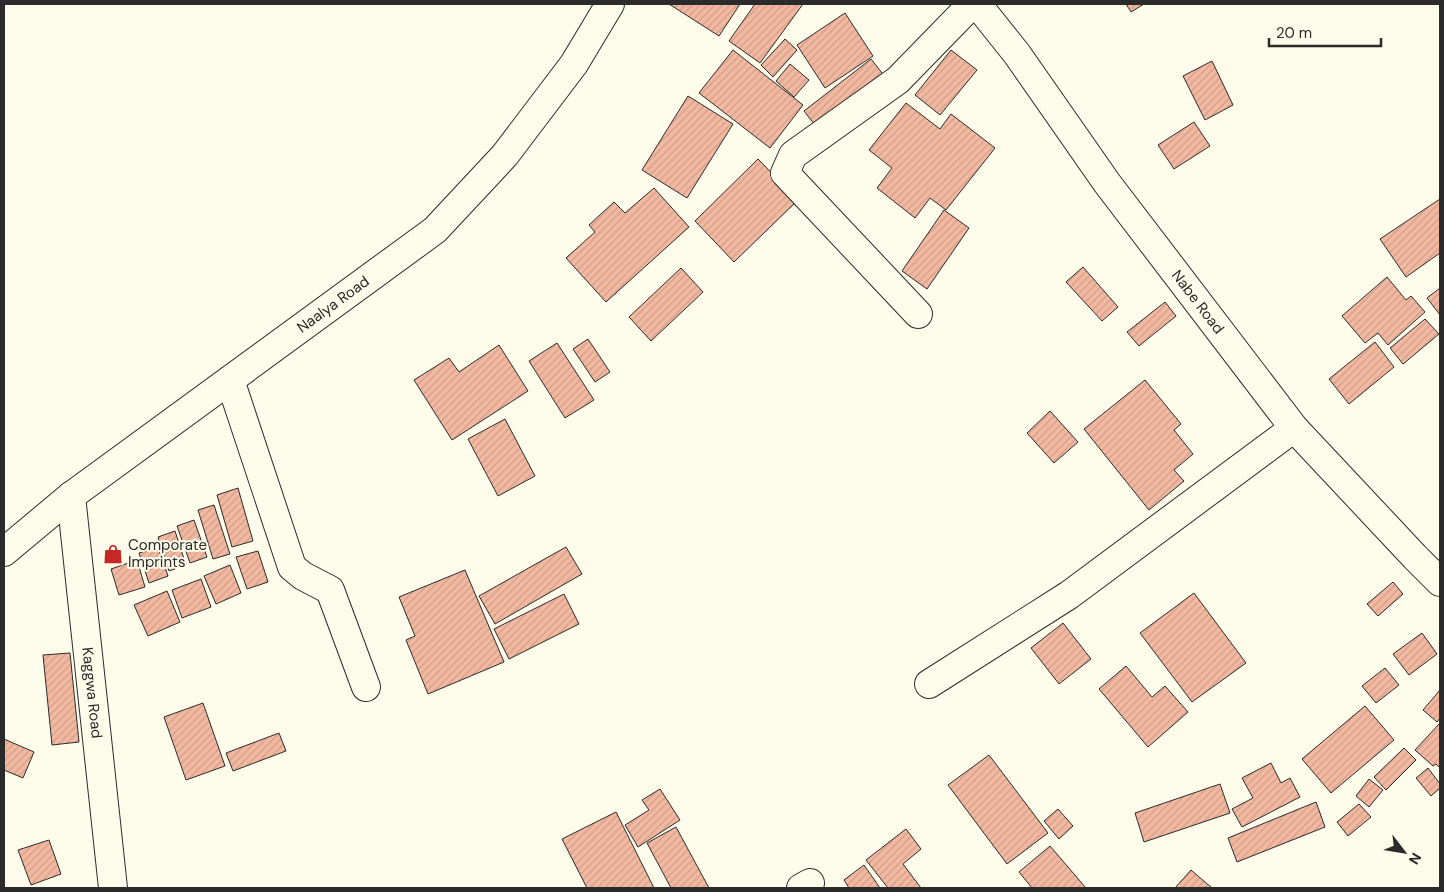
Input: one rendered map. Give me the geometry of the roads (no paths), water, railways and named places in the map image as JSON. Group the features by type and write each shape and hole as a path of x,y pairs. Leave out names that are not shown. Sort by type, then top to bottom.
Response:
{"street":[{"name":"Naalya Road","path":"4,552 71,496 436,230 505,155 574,64 610,4"},
{"path":"918,314 786,173 793,155 898,80 972,4"},
{"name":"Nabe Road","path":"977,4 1017,54 1107,182 1294,428 1440,582"},
{"path":"230,380 292,567 303,576 330,590 366,687"},
{"path":"929,684 1070,595 1294,428"},
{"name":"Kaggwa Road","path":"71,496 113,888"}],"place":[{"name":"Comporate Imprints","path":"113,554"}]}
